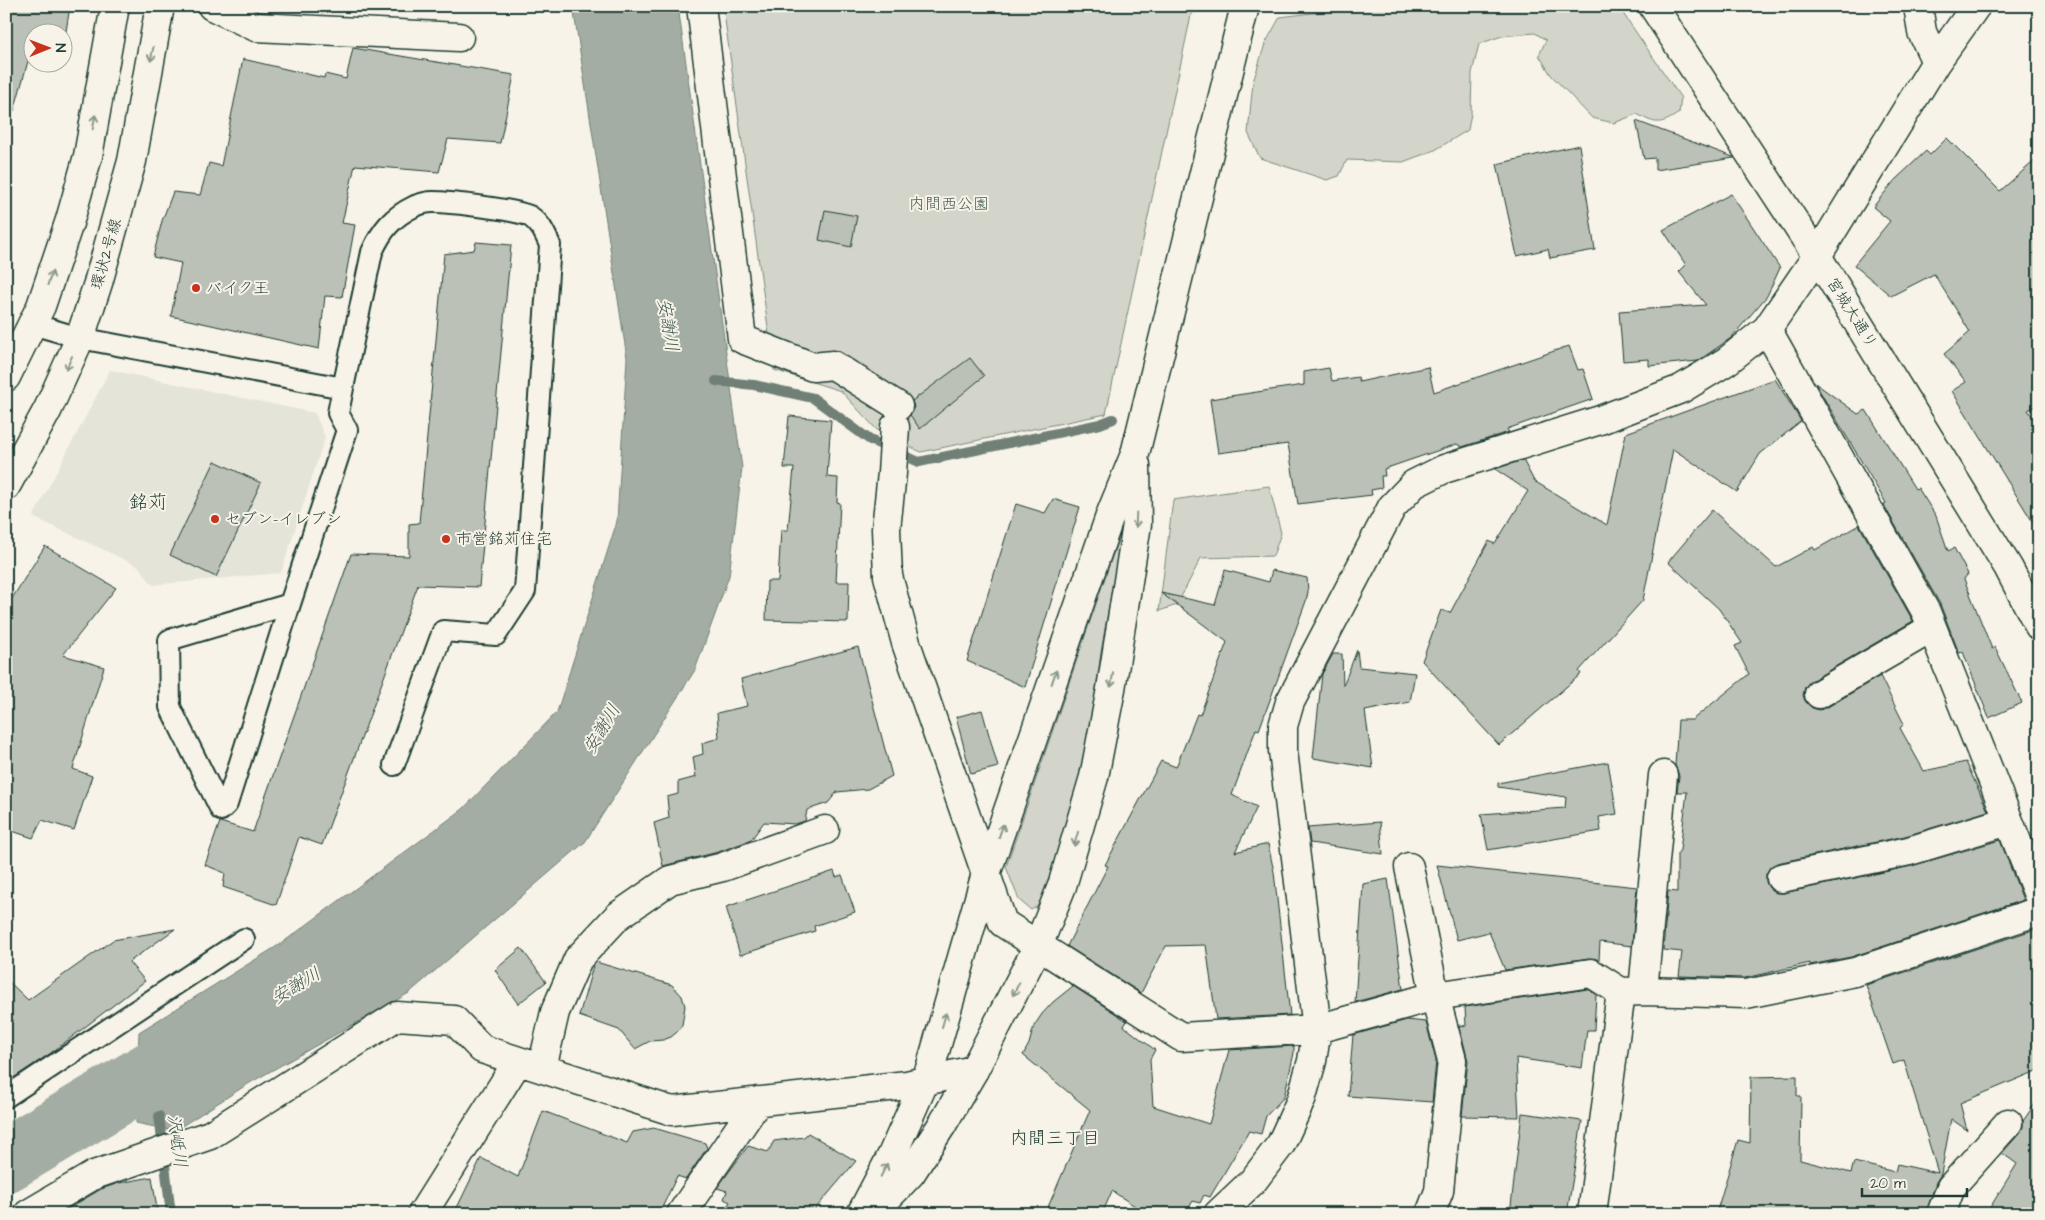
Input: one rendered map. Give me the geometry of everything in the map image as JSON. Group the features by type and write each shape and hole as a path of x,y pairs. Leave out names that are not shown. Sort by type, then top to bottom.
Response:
{"street":[{"path":"6,378 41,306 70,220 88,156 115,6"},
{"name":"環状2号線","path":"6,486 48,409 80,338 112,235 132,161 160,6"},
{"path":"212,6 256,27 459,37"},
{"path":"701,6 742,339 814,368 833,365 896,416 886,529 888,576 906,643 1003,922 1038,946 1181,1038 1317,1029 1435,996 1591,973 1632,992 1746,994 1855,972 2039,911"},
{"path":"861,1214 892,1155 930,1069 986,877 1111,513 1135,454 1245,6"},
{"name":"宮城大通り","path":"1654,6 1817,256 2008,567 2039,626"},
{"path":"1918,6 1922,32 1936,62"},
{"path":"1218,1214 1253,1181 1281,1144 1301,1100 1312,1061 1317,1029 1283,751 1283,726 1290,702 1392,507 1414,484 1444,469 1600,420 1681,389 1727,361 1768,329 1817,256 1936,62 1976,6"},
{"path":"1768,329 1926,612 2039,898"},
{"path":"872,1214 910,1174 942,1126 974,1070 1038,946 1062,886 1094,777 1111,689 1136,524 1135,454"},
{"path":"1819,694 1932,628"},
{"path":"1592,1214 1632,992 1663,775"},
{"path":"1781,878 1909,851 2008,821"},
{"path":"422,1214 530,1064 578,960 618,916 670,880 723,867 825,830"},
{"path":"1408,867 1435,996 1452,1060 1439,1191 1430,1214"},
{"path":"28,1214 94,1175 210,1135 397,1016 454,1020 482,1049 672,1111 924,1083 974,1070"},
{"path":"681,1214 758,1101"},
{"path":"1941,1214 1951,1187 2008,1123"}],"lane":[{"path":"290,604 169,640 170,707 221,810 227,804 347,430 338,413 372,252 381,232 397,217 417,205 433,202 481,206 530,215 542,228 550,245 525,591 496,635 443,631 394,766"},
{"path":"32,324 80,338 343,388"},
{"path":"6,1097 244,939"}],"shaded area":[{"path":"110,370 315,413 325,437 281,573 153,585 138,566 33,517"}],"green space":[{"name":"内間西公園","path":"723,6 1193,6 1106,414 921,452 877,430 841,391 774,370"},
{"path":"1369,6 1618,6 1681,98 1679,113 1668,120 1658,122 1637,114 1614,123 1592,118 1551,75 1539,55 1546,40 1535,33 1502,36 1479,44 1472,73 1471,113 1468,130 1435,150 1403,162 1347,160 1339,176 1327,180 1260,158 1248,133 1253,82 1265,44 1280,17"},
{"path":"1269,486 1281,533 1273,556 1201,558 1177,605 1159,611 1173,500"},
{"path":"1123,525 1101,652 1086,764 1041,904 1031,910 1019,900 1006,867"}],"water":[{"path":"573,6 678,6 742,468 729,576 695,670 585,842 409,993 248,1084 174,1131 136,1123 139,1032 282,943 463,809 557,712 617,521 627,358"}],"building":[{"path":"6,6 70,6 67,22 22,22 22,72 25,72 14,111 6,110"},
{"path":"353,48 514,75 500,143 448,139 439,172 355,165 342,223 355,225 342,297 325,296 319,349 171,316 181,263 153,257 162,221 173,192 200,195 209,163 221,166 243,59 324,78 325,74 346,79"},
{"path":"1636,121 1734,158 1655,170 1655,158 1644,159"},
{"path":"1947,138 2000,191 2039,157 2039,404 2028,410 2039,427 2039,532 1952,391 1966,382 1944,354 1970,332 1934,274 1891,296 1854,265 1890,221 1873,207 1895,180 1926,151 1930,155"},
{"path":"1579,145 1595,250 1550,258 1548,249 1517,256 1497,164"},
{"path":"1731,194 1780,268 1767,296 1731,338 1698,361 1649,366 1649,359 1623,361 1619,311 1706,305 1679,272 1686,265 1663,230"},
{"path":"825,210 857,216 851,247 819,240"},
{"name":"市営銘苅住宅","path":"476,242 511,245 479,587 418,585 322,845 299,837 276,905 223,887 225,873 205,865 220,822 253,832 351,554 409,556 409,524 419,523 444,254 474,250"},
{"path":"1569,346 1578,370 1583,369 1593,399 1507,429 1509,432 1462,447 1457,444 1384,469 1385,476 1381,476 1382,488 1371,490 1372,495 1298,504 1288,444 1218,453 1210,399 1304,385 1304,372 1329,368 1332,381 1358,377 1359,382 1428,367 1434,392"},
{"path":"970,358 984,376 920,429 910,415 914,407 912,401"},
{"path":"1775,379 1801,421 1760,454 1737,492 1673,449 1643,600 1579,671 1581,674 1499,745 1422,661 1441,610 1450,613 1489,541 1495,544 1528,491 1495,469 1523,460 1534,481 1607,525 1626,433"},
{"path":"1815,383 1858,414 1866,410 1915,489 1918,488 1936,516 1948,551 1954,548 1968,574 1964,579 1992,649 1995,647 2022,703 1989,718 1963,652 1959,653 1940,604 1886,509 1884,504 1886,503"},
{"path":"789,416 831,420 827,477 838,478 837,502 840,503 836,582 849,582 848,622 766,620 767,581 778,581 781,530 788,530 794,468 784,468"},
{"name":"セブン-イレブン","path":"215,461 261,483 216,577 170,555"},
{"path":"1053,499 1080,507 1025,687 967,661 1016,504 1045,513"},
{"path":"1712,510 1776,567 1813,547 1815,550 1859,525 1913,621 1811,681 1805,687 1803,695 1805,701 1812,708 1820,710 1826,708 1880,676 1904,724 1900,728 1924,771 1966,762 1988,811 1905,836 1777,863 1770,867 1766,874 1766,882 1769,888 1776,893 1784,893 1912,866 2000,840 2023,900 1851,957 1810,965 1810,963 1745,978 1679,976 1682,952 1663,950 1668,891 1677,892 1677,854 1680,850 1687,792 1677,792 1679,776 1675,765 1678,720 1692,720 1749,674 1735,646 1742,643 1719,609 1668,562"},
{"path":"45,546 116,588 63,655 104,667 73,769 92,776 74,830 42,820 33,838 6,829 6,608"},
{"path":"1225,570 1269,582 1272,570 1307,578 1308,592 1306,601 1259,730 1256,729 1232,795 1257,807 1235,852 1268,844 1274,872 1290,1015 1216,1019 1206,945 1166,946 1141,993 1067,946 1108,866 1105,865 1161,761 1176,767 1197,714 1200,715 1227,642 1161,593 1215,605"},
{"path":"858,647 892,776 868,789 837,792 828,803 807,810 805,821 795,824 764,822 751,840 718,852 663,866 654,823 669,818 667,797 678,794 678,782 696,777 693,757 703,754 702,743 719,738 717,713 747,706 741,679"},
{"path":"1357,650 1359,667 1415,673 1410,702 1365,711 1373,768 1313,758 1322,674 1333,654 1342,654 1343,686"},
{"path":"982,710 998,767 971,774 956,717"},
{"path":"1608,762 1617,814 1599,817 1601,831 1488,850 1481,814 1565,808 1566,797 1498,787 1498,783"},
{"path":"1380,822 1383,854 1310,843 1308,828"},
{"path":"1437,865 1637,887 1632,946 1600,942 1599,960 1589,958 1505,970 1489,932 1457,940"},
{"path":"834,871 836,877 842,875 855,912 814,926 815,931 740,955 726,907"},
{"path":"1388,879 1403,989 1355,1002 1363,884"},
{"path":"2039,928 2039,1070 1960,1103 1967,1130 1951,1119 1941,1174 1936,1182 1926,1214 1716,1214 1738,1140 1750,1143 1751,1077 1797,1076 1797,1096 1801,1096 1800,1160 1851,1173 1854,1162 1895,1172 1897,1164 1938,1173 1904,1060 1893,1064 1866,985"},
{"path":"175,929 129,962 145,981 51,1053 6,1083 6,979 28,1000 113,940"},
{"path":"521,948 546,982 518,1004 495,970"},
{"path":"596,962 672,985 682,996 685,1006 682,1025 677,1032 671,1037 650,1041 635,1049 619,1030 579,1016 593,966"},
{"path":"1073,986 1127,1021 1124,1026 1155,1050 1150,1059 1153,1106 1209,1124 1229,1050 1294,1046 1284,1097 1266,1116 1261,1134 1249,1131 1210,1197 1204,1195 1200,1203 1193,1201 1185,1214 1147,1214 1112,1191 1102,1214 1045,1214 1090,1110 1023,1055 1029,1044 1034,1026 1042,1014 1053,1002"},
{"path":"1588,989 1596,995 1594,1030 1587,1030 1582,1068 1516,1058 1519,1117 1462,1116 1468,1061 1459,1025 1466,1026 1465,1007"},
{"path":"1407,1020 1426,1022 1436,1061 1432,1102 1348,1096 1353,1035"},
{"path":"2039,1098 2039,1214 1986,1214 2017,1164 2002,1153 2020,1133 2023,1121"},
{"path":"543,1111 627,1143 633,1132 654,1128 705,1143 707,1148 686,1179 677,1176 659,1214 454,1214 481,1158 518,1177"},
{"path":"1522,1113 1582,1121 1567,1214 1510,1214"},
{"path":"808,1133 856,1161 811,1214 722,1214 730,1202 724,1199 727,1191 717,1188 748,1146 768,1152 774,1141 804,1137"},
{"path":"152,1177 157,1209 145,1214 59,1214 101,1189 119,1183"}],"waterway":[{"path":"716,381 754,385 813,398 870,440 919,462 1100,424 1113,419"},
{"name":"安謝川","path":"6,1160 212,1037"},
{"name":"沢岻川","path":"159,1116 171,1214"}],"place":[{"name":"バイク王","path":"196,288"},
{"name":"セブン-イレブン","path":"215,519"},
{"name":"市営銘苅住宅","path":"446,539"}],"district":[{"name":"銘苅","path":"148,502"},
{"name":"内間三丁目","path":"1055,1138"}]}
